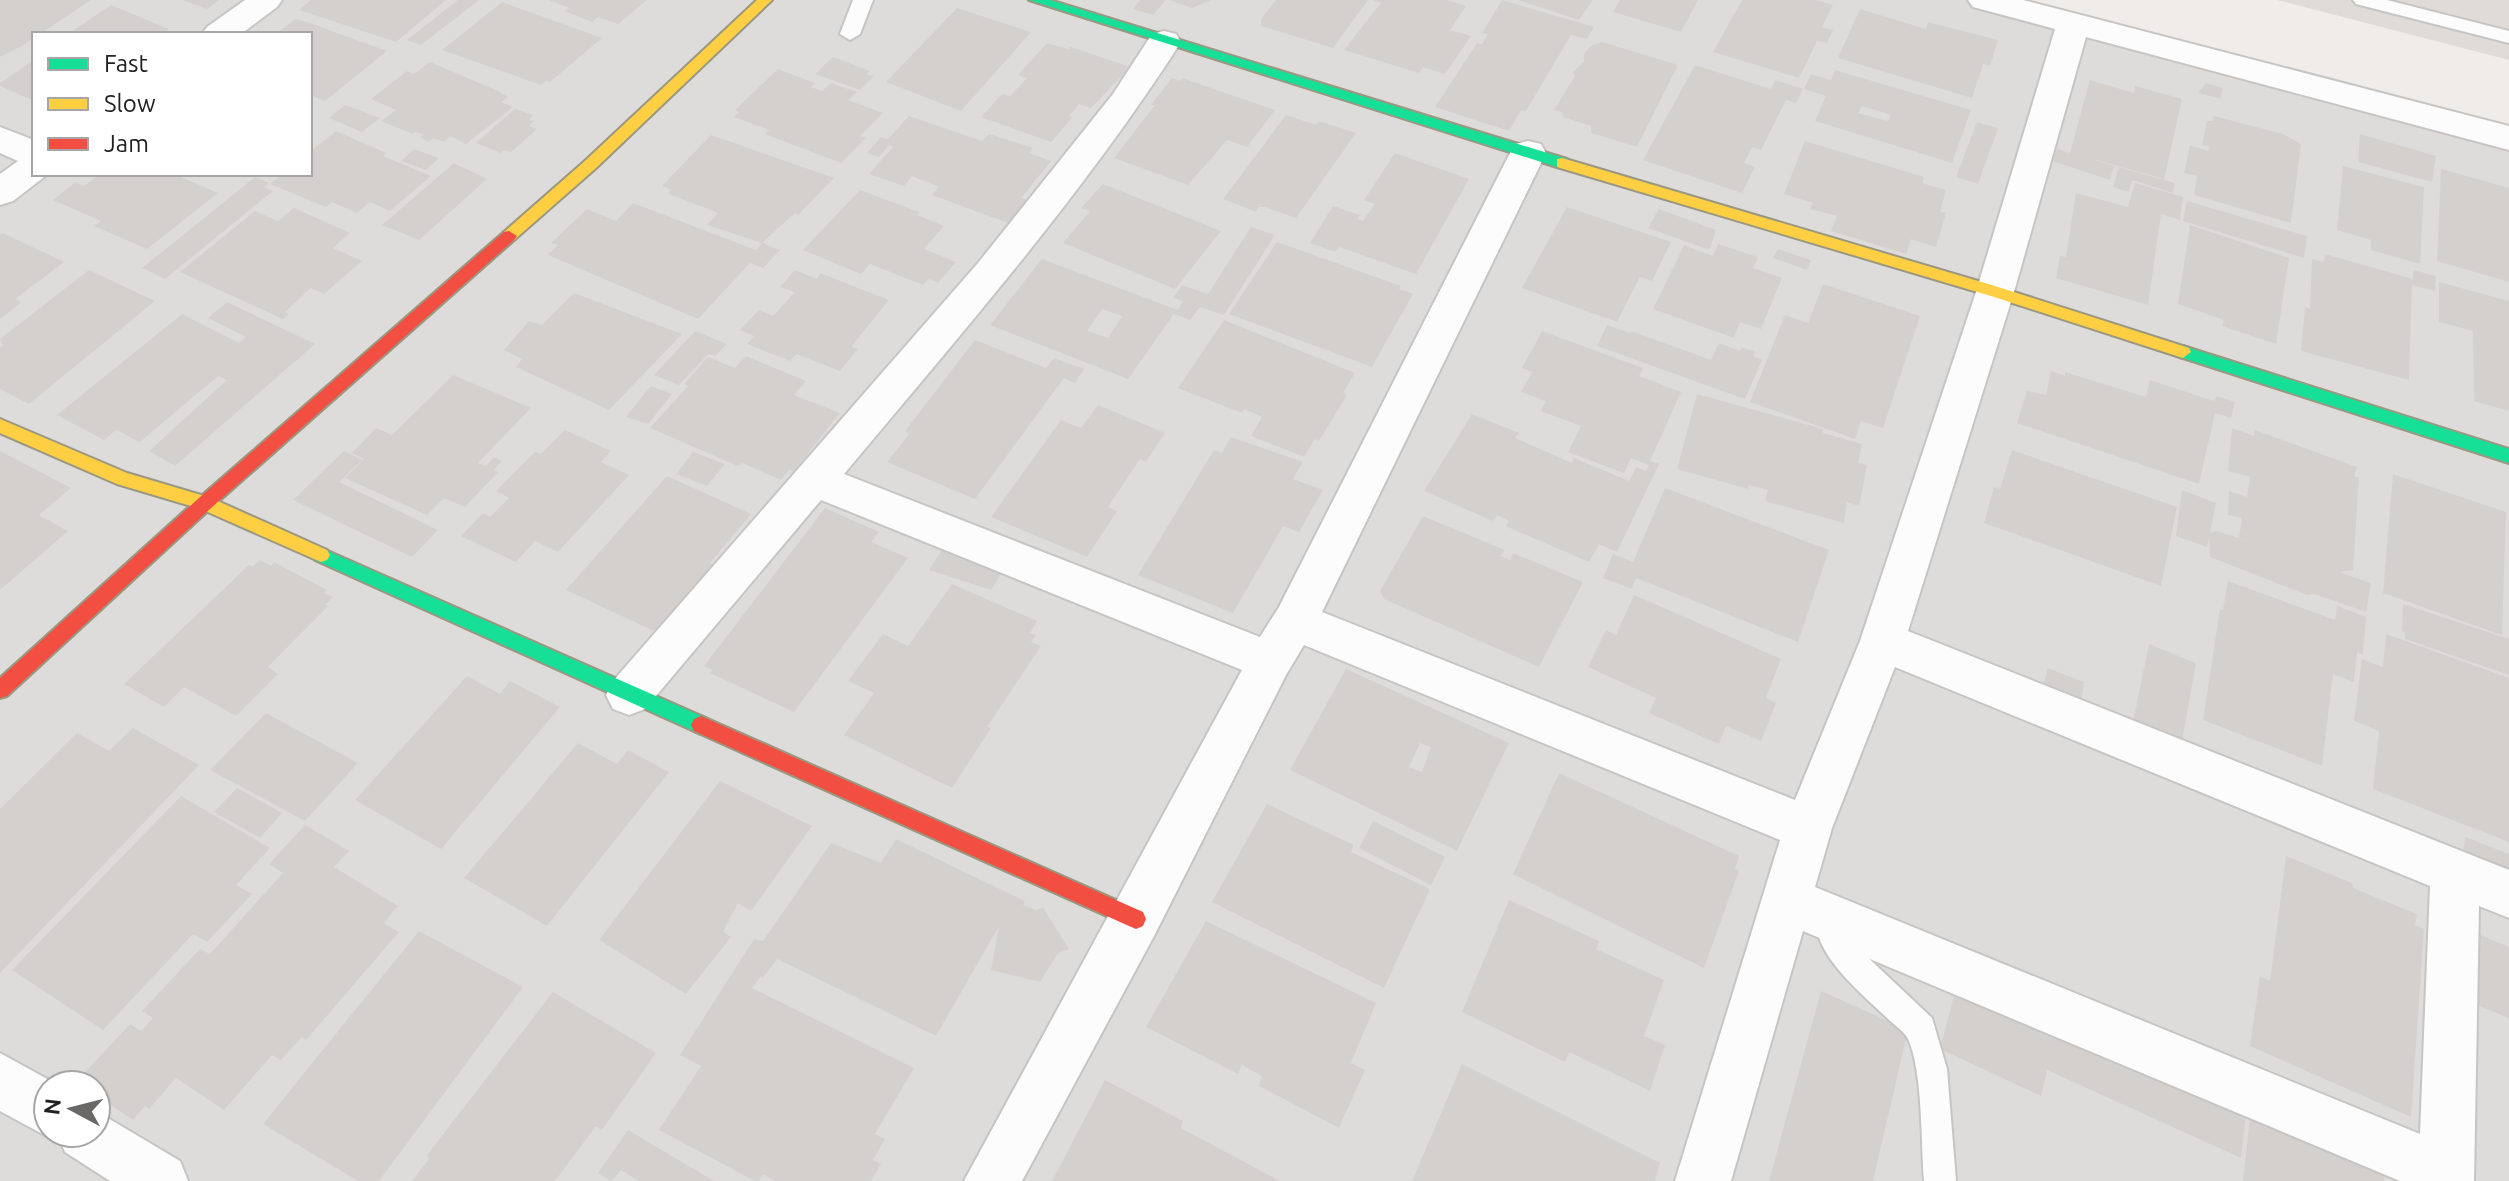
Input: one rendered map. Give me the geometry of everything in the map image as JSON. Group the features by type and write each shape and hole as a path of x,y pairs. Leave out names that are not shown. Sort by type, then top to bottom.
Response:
{"street":[{"path":"222,32 266,0"},
{"path":"0,690 205,503 591,164 765,0"},
{"path":"1036,0 1528,153 1995,292 2509,456"},
{"path":"1984,0 2509,138"},
{"path":"1703,1181 1808,908 1808,828 1882,641 1995,292 2073,24"},
{"path":"629,695 991,273 1125,102 1164,42"},
{"path":"0,139 32,153"},
{"path":"992,1181 1136,919 1270,661 1295,621 1528,153"},
{"path":"0,192 32,168"},
{"path":"0,426 123,479 205,503 1136,919"},
{"path":"815,480 1270,661"},
{"path":"1295,621 1808,828"},
{"path":"1882,641 2280,799 2455,875 2509,894"},
{"path":"1808,908 2446,1177 2455,875"},
{"path":"0,1080 32,1100"},
{"path":"107,1149 148,1178"}],"lane":[{"path":"850,34 863,0"},
{"path":"2363,0 2509,37"},
{"path":"1808,908 1850,962 1921,1029 1931,1069 1940,1181"}],"shaded area":[{"path":"0,0 1967,0 2509,150 2509,1181 0,1181"},
{"path":"2277,0 2509,0 2509,60"}],"building":[{"path":"0,0 91,0 43,32 32,32 32,39 0,57"},
{"path":"182,0 219,0 207,9"},
{"path":"311,0 446,0 396,42 299,10"},
{"path":"458,0 479,0 421,45 407,40"},
{"path":"549,0 647,0 618,24 598,17 592,22 564,11 569,8"},
{"path":"1140,0 1166,0 1153,15 1133,9"},
{"path":"1169,0 1211,0 1192,8"},
{"path":"1276,0 1368,0 1333,48 1261,26 1261,19"},
{"path":"1373,0 1447,0 1466,6 1450,30 1471,36 1445,74 1423,67 1419,73 1344,50 1381,3"},
{"path":"1502,0 1594,27 1587,39 1571,35 1526,111 1521,110 1509,131 1435,107 1477,43 1482,44 1488,34 1482,33"},
{"path":"1518,0 1593,0 1579,20"},
{"path":"1620,0 1698,0 1681,32 1613,12"},
{"path":"1742,0 1816,0 1833,5 1822,27 1833,30 1827,43 1817,41 1799,78 1713,52"},
{"path":"502,2 602,38 550,82 541,85 442,50"},
{"path":"111,5 169,29 165,32 71,32"},
{"path":"957,8 1031,32 961,111 886,82"},
{"path":"1860,9 1926,29 1928,22 1998,40 1990,66 1983,64 1972,98 1838,58"},
{"path":"295,19 387,51 325,101 312,96 312,32 279,32"},
{"path":"1602,42 1678,65 1637,147 1591,133 1591,126 1563,117 1562,112 1554,110 1575,76 1573,72 1584,62 1584,54 1591,46"},
{"path":"1047,43 1068,49 1071,47 1130,67 1091,108 1079,104 1069,116 1073,117 1051,142 981,117 1002,94 1010,96 1027,78 1018,75"},
{"path":"833,57 870,71 866,74 874,76 860,90 815,74"},
{"path":"32,61 32,100 0,86"},
{"path":"430,62 498,91 508,97 501,102 513,107 466,144 450,136 444,142 433,138 429,142 420,137 424,135 413,134 381,121 396,110 371,99 407,71 414,74"},
{"path":"1695,65 1771,89 1775,80 1803,89 1796,103 1786,100 1761,150 1752,147 1744,163 1755,167 1742,193 1643,160"},
{"path":"778,69 815,83 811,87 822,91 831,83 857,92 848,100 883,113 860,136 866,138 841,163 765,134 769,130 734,117 739,112 735,110"},
{"path":"1835,70 1971,110 1952,163 1815,121 1826,96 1804,89 1811,74 1831,80","holes":["1862,106 1891,115 1888,121 1858,113"]},
{"path":"1172,78 1179,81 1182,78 1275,110 1247,147 1227,140 1188,185 1114,158"},
{"path":"2090,80 2134,93 2135,86 2182,99 2164,179 2089,158 2114,166 2110,180 2052,161 2057,149 2070,153"},
{"path":"2206,83 2222,88 2221,99 2198,93"},
{"path":"345,105 380,118 362,132 329,118"},
{"path":"515,109 533,115 529,120 534,121 529,126 537,129 511,152 504,150 501,153 476,143"},
{"path":"1286,115 1316,125 1319,121 1356,133 1296,218 1265,207 1259,207 1256,212 1223,199"},
{"path":"909,116 982,141 989,134 1033,148 1029,153 1051,161 1021,198 1027,200 1008,223 932,195 939,187 912,176 904,186 869,174 893,147 889,145 879,157 867,153 881,137 888,139"},
{"path":"2214,116 2283,134 2301,144 2291,223 2194,195 2197,176 2184,173 2190,145 2208,151 2209,146 2202,145 2207,121 2213,121"},
{"path":"1977,122 1998,128 1978,184 1956,177"},
{"path":"336,131 386,153 383,156 431,176 390,211 370,202 357,213 332,202 326,207 270,184 280,176 312,176 312,150"},
{"path":"2360,134 2436,156 2432,182 2358,162"},
{"path":"711,135 834,178 798,215 795,213 762,243 707,225 718,213 669,194 670,189 662,186"},
{"path":"1805,141 1924,177 1922,183 1946,190 1940,212 1946,213 1936,247 1911,239 1906,254 1831,231 1837,216 1810,209 1813,203 1784,194"},
{"path":"414,149 439,158 426,170 401,161"},
{"path":"1395,153 1469,179 1416,274 1339,247 1335,252 1310,243 1333,206 1360,215 1357,219 1363,221 1375,204 1364,200"},
{"path":"454,163 487,179 419,240 382,225"},
{"path":"2343,166 2424,187 2420,264 2371,250 2371,240 2337,230"},
{"path":"2119,167 2175,183 2173,193 2132,180 2129,192 2113,187"},
{"path":"2441,169 2509,188 2509,282 2437,261"},
{"path":"97,176 179,176 218,193 147,249 94,226 101,221 53,200 76,182 84,186"},
{"path":"255,177 269,183 264,187 273,191 165,279 142,268"},
{"path":"2135,183 2183,197 2180,220 2161,214 2148,305 2056,278 2060,256 2066,257 2076,193 2128,207"},
{"path":"1103,184 1221,231 1175,289 1063,243 1090,211 1081,208"},
{"path":"860,190 919,212 917,215 944,226 924,249 956,262 938,283 929,279 923,285 870,264 861,274 803,250"},
{"path":"2187,201 2307,236 2304,258 2183,221"},
{"path":"633,203 756,250 762,243 780,250 763,268 750,263 698,319 548,255 558,245 551,243 587,209 616,221"},
{"path":"1567,207 1671,242 1652,281 1640,277 1617,322 1522,288"},
{"path":"294,208 350,233 333,248 362,261 324,294 311,288 285,312 289,314 283,319 180,272 255,211 278,221"},
{"path":"1659,209 1716,230 1710,248 1648,228"},
{"path":"2190,225 2289,258 2276,344 2222,326 2224,320 2178,304"},
{"path":"1251,227 1275,235 1224,315 1200,307 1190,320 1174,314 1128,379 990,325 1042,259 1178,310 1183,301 1173,298 1182,285 1208,294","holes":["1102,309 1122,316 1108,338 1087,331"]},
{"path":"3,233 64,262 15,299 22,302 0,319 0,235"},
{"path":"1277,242 1401,286 1399,289 1413,294 1372,367 1229,314"},
{"path":"1718,244 1758,257 1753,268 1782,278 1761,329 1740,322 1734,338 1653,309 1684,245 1713,256"},
{"path":"1778,249 1811,260 1807,270 1773,258"},
{"path":"2325,254 2413,279 2413,270 2436,276 2435,291 2412,285 2409,380 2301,351 2305,307 2310,309 2312,259 2324,262"},
{"path":"89,270 155,301 29,404 0,389 0,348 3,346 0,339"},
{"path":"795,270 817,279 820,273 889,300 851,347 858,349 840,371 796,354 790,361 747,344 754,336 740,330 759,310 773,316 795,292 780,287"},
{"path":"2439,282 2509,301 2509,411 2474,401 2473,331 2439,322"},
{"path":"1823,284 1920,316 1883,428 1861,421 1855,439 1750,402 1785,315 1808,323"},
{"path":"574,293 682,334 609,410 516,367 522,359 504,350 529,321 542,325"},
{"path":"227,302 315,344 175,466 149,451 227,380 218,376 140,442 116,430 104,440 57,415 182,314 239,343 246,337 208,318"},
{"path":"1224,320 1355,373 1343,393 1347,395 1319,441 1315,439 1304,457 1251,436 1262,417 1244,409 1242,413 1178,388"},
{"path":"1607,325 1711,360 1719,343 1740,351 1742,347 1755,352 1753,356 1762,360 1745,399 1597,346"},
{"path":"695,331 727,344 715,356 708,354 679,385 654,375"},
{"path":"1542,331 1643,368 1639,376 1681,392 1650,461 1659,464 1617,552 1599,544 1589,562 1506,526 1509,521 1497,515 1493,521 1424,491 1472,414 1519,433 1515,438 1572,463 1574,458 1629,481 1636,467 1646,471 1649,465 1631,458 1624,473 1568,452 1581,426 1541,411 1546,401 1521,392 1532,372 1522,368"},
{"path":"975,340 1046,368 1054,358 1084,369 1075,383 1064,378 975,499 887,462 910,433 905,431"},
{"path":"746,356 806,381 794,395 840,413 794,471 789,470 781,480 742,463 738,466 650,428 688,386 684,384 708,357 735,368"},
{"path":"2051,371 2065,376 2065,372 2146,397 2150,380 2214,401 2217,396 2235,402 2231,418 2215,413 2199,484 2017,423 2027,391 2046,395"},
{"path":"453,375 531,408 478,463 486,466 494,457 502,461 494,470 498,472 465,507 444,498 427,515 345,478 364,459 352,453 376,428 392,435"},
{"path":"651,386 672,394 648,424 626,417"},
{"path":"1697,394 1823,429 1823,433 1862,444 1858,463 1867,465 1859,506 1847,502 1844,523 1765,501 1768,490 1749,485 1748,489 1677,469"},
{"path":"1098,405 1165,433 1146,462 1140,459 1108,507 1117,511 1087,557 991,517 1061,420 1081,428"},
{"path":"2232,428 2254,436 2255,430 2357,467 2354,476 2359,478 2353,570 2339,572 2371,583 2366,612 2314,594 2307,595 2210,557 2209,533 2217,531 2275,550 2239,538 2242,518 2228,515 2229,491 2247,497 2250,477 2228,471"},
{"path":"565,430 611,451 601,462 629,475 558,552 535,541 516,562 461,536 483,513 490,517 509,498 496,491 535,452 541,454"},
{"path":"1231,437 1303,462 1293,479 1323,490 1299,532 1283,526 1233,613 1138,575 1214,450 1222,453"},
{"path":"2012,450 2177,507 2161,586 1984,523 1994,487 2000,489"},
{"path":"0,451 71,488 39,515 68,531 0,590"},
{"path":"344,451 362,460 339,482 438,530 412,557 293,500"},
{"path":"693,452 725,464 707,486 676,474"},
{"path":"2393,474 2506,512 2502,635 2383,593"},
{"path":"667,476 751,514 710,563 731,572 677,639 566,590"},
{"path":"1665,488 1829,550 1798,642 1636,578 1632,589 1603,578 1613,554 1633,562"},
{"path":"2182,490 2216,503 2207,547 2176,536"},
{"path":"825,508 879,532 871,542 908,558 794,712 710,673 713,670 704,666"},
{"path":"1423,516 1505,550 1500,556 1510,560 1513,553 1583,582 1539,667 1384,599 1380,591"},
{"path":"945,545 1005,567 991,590 929,570"},
{"path":"260,560 271,566 274,562 327,590 324,593 333,597 326,604 328,606 268,667 278,674 236,716 184,687 164,707 124,684 249,565 253,566"},
{"path":"2228,581 2335,620 2337,606 2366,617 2363,655 2357,652 2354,682 2333,674 2322,766 2203,720 2220,609 2223,610"},
{"path":"952,584 1037,621 1030,633 1036,635 1031,642 1041,646 987,727 991,728 952,788 844,735 874,693 848,681 883,634 908,646"},
{"path":"1634,595 1781,659 1766,698 1776,703 1761,741 1726,726 1719,744 1649,713 1656,698 1588,667 1606,630 1616,635"},
{"path":"2403,604 2509,639 2509,675 2405,639 2405,632 2402,631"},
{"path":"2386,634 2509,678 2509,842 2373,789 2379,731 2354,721 2362,659 2383,667"},
{"path":"2149,644 2196,663 2181,746 2132,727"},
{"path":"2048,668 2084,682 2081,703 2043,686"},
{"path":"1346,669 1509,743 1457,851 1290,770","holes":["1420,743 1431,747 1422,772 1409,767"]},
{"path":"467,676 500,694 510,681 560,707 441,849 355,800"},
{"path":"266,713 358,763 305,821 210,770"},
{"path":"133,728 199,765 0,973 0,809 77,733 109,751"},
{"path":"578,743 617,764 628,750 669,772 547,926 464,878"},
{"path":"1559,773 1739,856 1735,868 1739,871 1704,968 1513,874"},
{"path":"720,781 812,826 751,911 738,903 723,932 731,937 686,994 599,940"},
{"path":"237,788 282,813 260,838 214,812"},
{"path":"181,796 270,848 236,885 252,894 207,942 193,934 103,1030 12,970"},
{"path":"1267,804 1354,845 1351,852 1430,889 1384,988 1212,902"},
{"path":"1373,821 1445,857 1431,885 1359,848"},
{"path":"305,825 349,851 334,867 398,906 384,923 399,932 306,1040 302,1037 281,1060 272,1055 224,1110 176,1078 149,1109 145,1106 133,1120 112,1106 112,1069 88,1069 130,1024 141,1031 153,1018 142,1011 200,949 210,954 283,873 269,864"},
{"path":"2465,837 2509,854 2509,880 2462,865"},
{"path":"896,839 1025,901 1023,905 1036,910 1043,908 1069,949 1058,953 1040,982 991,970 999,926 936,1036 777,959 762,979 761,976 752,988 914,1068 875,1134 885,1139 873,1160 881,1164 871,1181 775,1181 763,1174 759,1181 755,1181 659,1130 701,1066 680,1055 754,939 763,941 831,843 881,863"},
{"path":"2286,856 2417,914 2415,925 2424,929 2411,1117 2250,1046 2260,976 2270,981"},
{"path":"1509,900 1599,941 1596,949 1664,980 1644,1036 1665,1045 1650,1091 1569,1052 1565,1062 1462,1012"},
{"path":"1206,921 1376,1003 1351,1063 1365,1070 1339,1128 1259,1086 1262,1076 1242,1065 1238,1074 1146,1027"},
{"path":"419,931 523,987 379,1181 358,1181 263,1124"},
{"path":"2476,933 2509,947 2509,1018 2474,1004"},
{"path":"1959,976 2247,1106 2241,1158 2047,1070 2041,1096 1940,1049"},
{"path":"1821,991 1908,1030 1873,1181 1769,1181"},
{"path":"553,992 656,1053 602,1130 596,1126 555,1181 412,1181 429,1159 427,1155"},
{"path":"1462,1064 1660,1163 1655,1181 1412,1181"},
{"path":"1105,1080 1183,1121 1181,1128 1280,1181 1052,1181"},
{"path":"2251,1108 2385,1167 2384,1181 2243,1181"},
{"path":"628,1130 714,1181 639,1181 621,1170 611,1181 598,1173"}],"traffic: fast":[{"path":"1036,0 1562,163"},
{"path":"2183,352 2509,456"},
{"path":"321,555 701,725"}],"traffic: slow":[{"path":"509,236 591,164 765,0"},
{"path":"1562,163 1995,292 2183,352"},
{"path":"0,426 123,479 205,503 321,555"}],"traffic: jam":[{"path":"0,690 205,503 509,236"},
{"path":"701,725 1136,919"}]}
